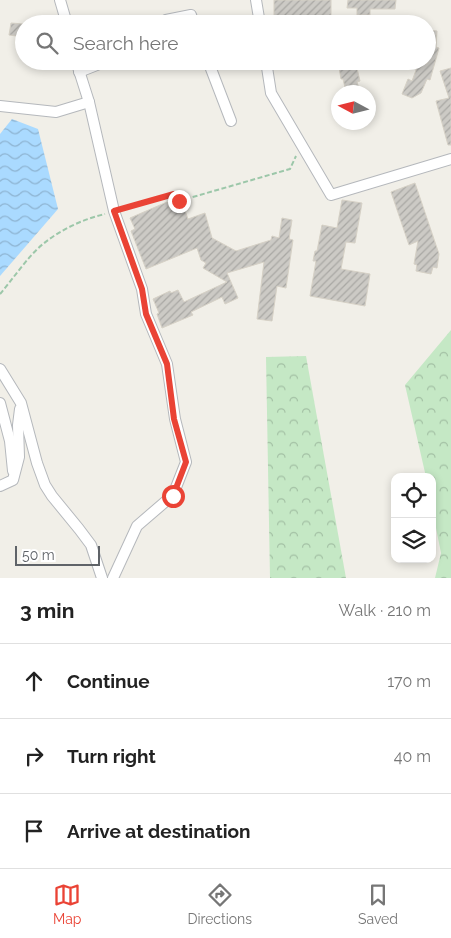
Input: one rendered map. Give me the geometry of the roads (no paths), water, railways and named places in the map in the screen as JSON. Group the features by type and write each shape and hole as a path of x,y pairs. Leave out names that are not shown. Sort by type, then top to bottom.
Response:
{"street":[{"path":"60,0 64,15"},
{"path":"256,0 258,15"},
{"path":"84,70 79,72 114,211 142,289 146,314 167,364 174,419 186,462 173,496 137,526 113,578"},
{"path":"211,70 231,121"},
{"path":"268,70 272,93 331,195 451,159"},
{"path":"0,106 56,112 88,102"},
{"path":"0,369 21,403 45,485 91,545 102,578"},
{"path":"0,403 10,441 13,480"},
{"path":"13,480 19,457 18,425 21,403"},
{"path":"0,486 13,480"}],"water":[{"path":"12,119 38,129 58,209 0,276 0,134"}]}
